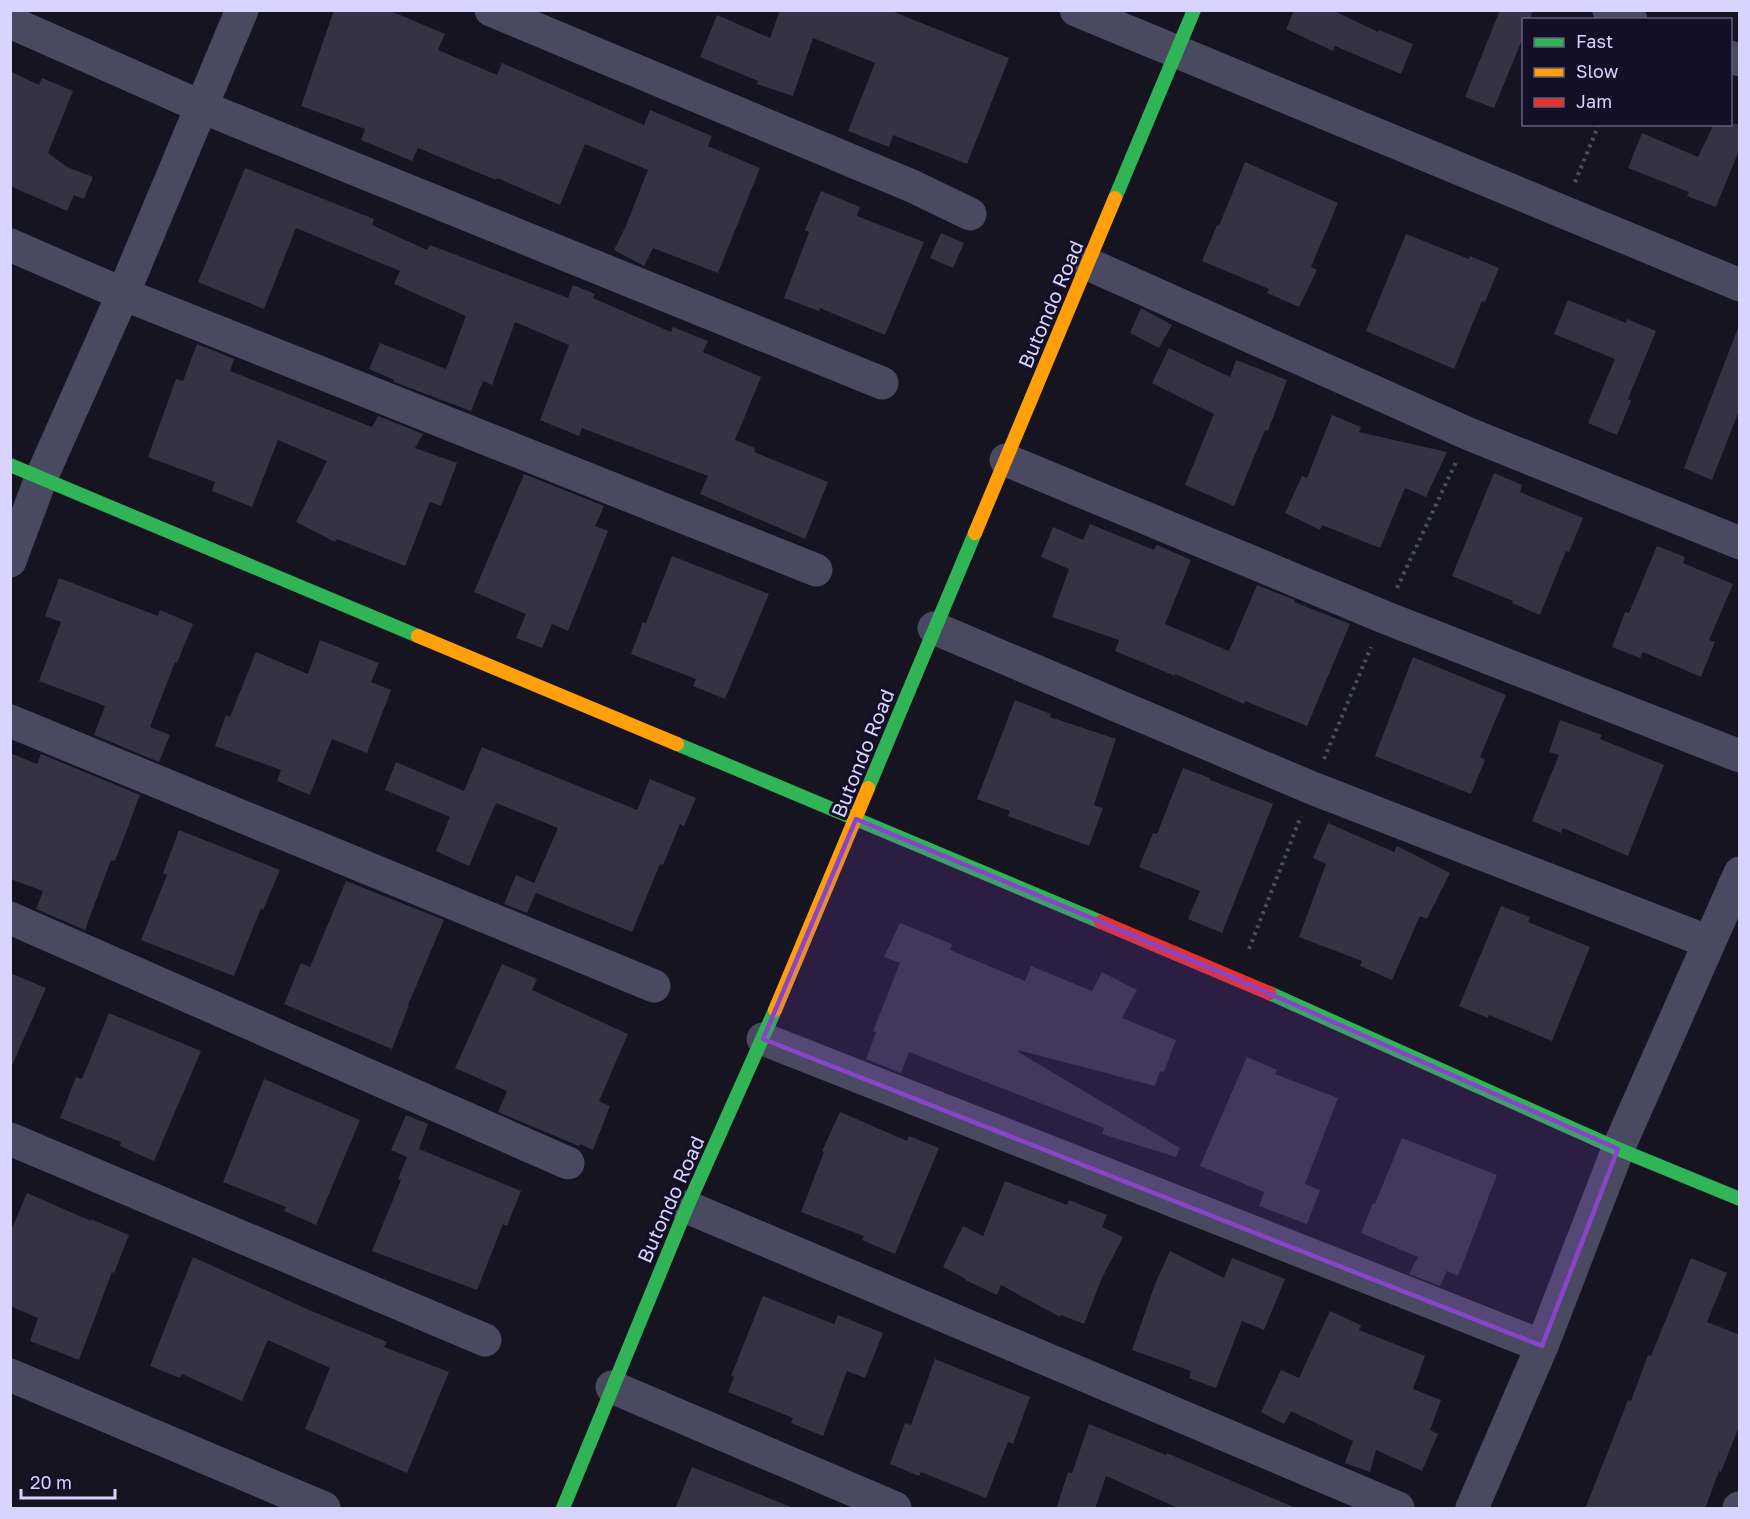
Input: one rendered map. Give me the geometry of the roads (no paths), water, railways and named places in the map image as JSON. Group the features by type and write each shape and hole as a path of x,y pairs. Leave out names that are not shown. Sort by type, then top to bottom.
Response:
{"street":[{"path":"10,561 41,478 123,294 242,10"},
{"path":"491,10 912,186 970,214"},
{"path":"1076,10 1740,285"},
{"name":"Butondo Road","path":"563,1509 687,1207 763,1039 1194,10"},
{"path":"1609,10 1626,18"},
{"path":"10,22 201,107 882,383"},
{"path":"10,245 123,294 816,570"},
{"path":"1088,264 1469,434 1740,543"},
{"path":"1006,460 1384,617 1740,756"},
{"path":"10,465 1237,979 1618,1149 1740,1199"},
{"path":"934,628 1312,788 1709,942"},
{"path":"10,721 654,986"},
{"path":"1472,1509 1542,1346 1618,1149 1740,873"},
{"path":"10,918 568,1163"},
{"path":"763,1039 1542,1346"},
{"path":"10,1138 485,1340"},
{"path":"687,1207 1398,1509"},
{"path":"10,1375 324,1509"},
{"path":"612,1387 895,1509"}]}
